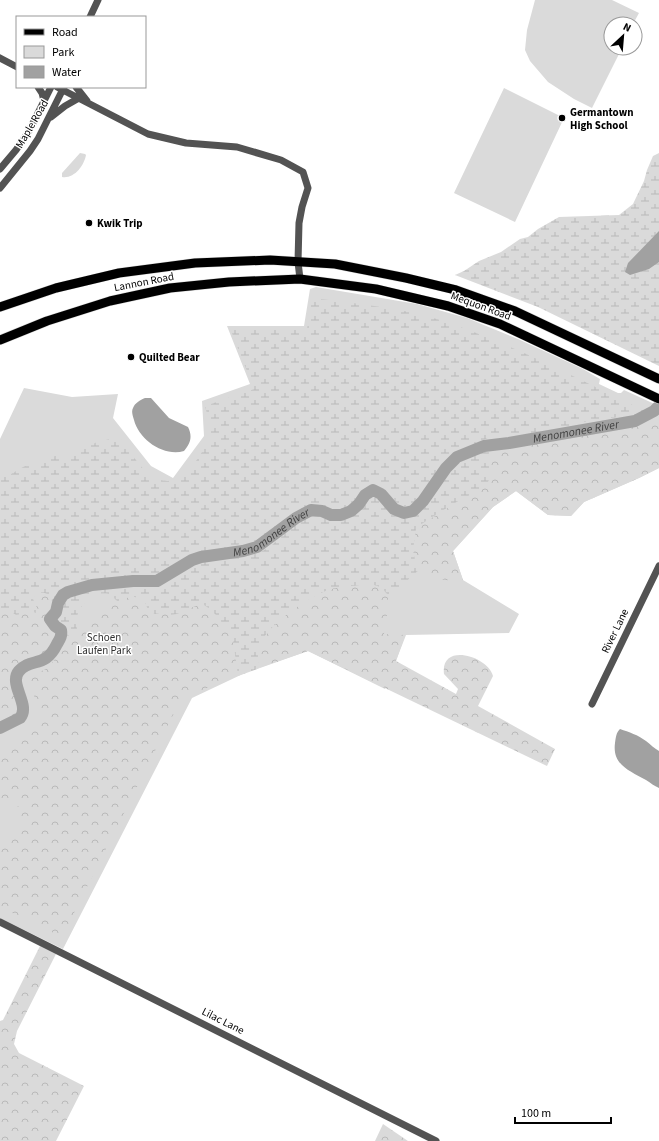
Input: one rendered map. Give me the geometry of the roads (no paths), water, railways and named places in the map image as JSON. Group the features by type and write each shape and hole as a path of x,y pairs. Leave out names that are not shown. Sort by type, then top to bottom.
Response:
{"main road":[{"name":"Lannon Road","path":"0,307 56,288 119,273 195,263 270,260 298,262"},
{"name":"Mequon Road","path":"298,262 342,266 406,278 456,290 515,312 659,379"},
{"name":"Lannon Road","path":"0,340 47,321 110,301 170,288 228,282 300,278"},
{"name":"Mequon Road","path":"300,278 376,289 448,306 500,324 658,399"}],"street":[{"path":"90,16 98,0"},
{"path":"0,58 16,66"},
{"path":"39,88 44,101"},
{"name":"Maple Road","path":"0,169 26,135 50,88"},
{"path":"61,88 148,134 186,143 237,147 281,160 303,172 308,188 299,223 298,262 300,278"},
{"name":"Maple Road","path":"0,188 30,151 48,119 61,88"},
{"path":"77,88 90,104"},
{"path":"48,119 65,106 79,98"},
{"name":"River Lane","path":"592,704 659,566"},
{"name":"Lilac Lane","path":"0,922 436,1141"}],"water":[{"path":"659,231 659,262 649,269 630,275 625,272 628,263"},
{"path":"145,398 151,398 169,418 188,427 190,440 184,451 168,452 153,445 141,434 132,411 136,403"},
{"path":"620,729 640,737 659,751 659,788 628,770 619,762 616,757 615,743 616,735"}],"waterway":[{"name":"Menomonee River","path":"0,728 20,718 23,713 22,701 17,688 16,676 19,671 28,664 43,660 52,652 60,639 61,630 55,626 50,619 56,612 58,603 63,595 68,592 92,585 133,581 157,581 192,560 257,547 296,518 311,510 322,511 331,515 341,515 351,511 359,504 365,495 373,490 381,494 394,509 404,513 413,511 423,501 446,468 457,457 484,446 635,421 654,411 659,406"}],"place":[{"name":"Germantown High School","path":"562,118"},
{"name":"Kwik Trip","path":"89,223"},
{"name":"Quilted Bear","path":"131,357"}],"park label":[{"name":"Schoen Laufen Park","path":"104,643"}]}
